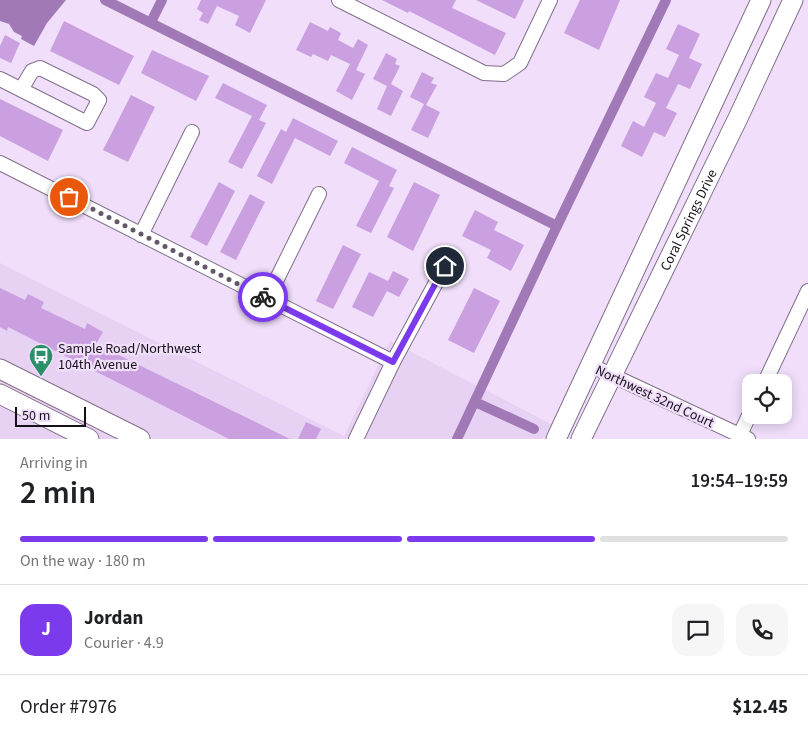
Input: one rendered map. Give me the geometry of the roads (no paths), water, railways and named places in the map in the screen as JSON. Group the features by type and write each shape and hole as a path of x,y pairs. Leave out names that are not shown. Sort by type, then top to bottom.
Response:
{"main road":[{"name":"Coral Springs Drive","path":"556,439 761,0"},
{"name":"Coral Springs Drive","path":"581,439 738,118 793,0"},
{"path":"0,369 140,439"},
{"path":"0,386 14,387 24,381"},
{"path":"6,397 31,397 75,406"},
{"path":"6,397 89,439"}],"street":[{"path":"339,0 484,73 504,74 520,63 550,0"},
{"path":"0,79 22,88 87,123 99,100 93,94 40,68 32,71 22,88"},
{"path":"141,235 192,132"},
{"path":"0,163 393,362"},
{"path":"267,299 319,194"},
{"path":"356,439 393,362 445,266"},
{"path":"769,374 808,291"},
{"name":"Northwest 32nd Court","path":"590,365 744,437"},
{"path":"744,437 748,424"}],"waterway":[{"path":"105,0 557,226 457,439"},
{"path":"151,22 162,0"},
{"path":"557,226 666,0"},
{"path":"475,402 534,429"}],"place":[{"name":"Sample Road/Northwest 104th Avenue","path":"41,377"}]}
